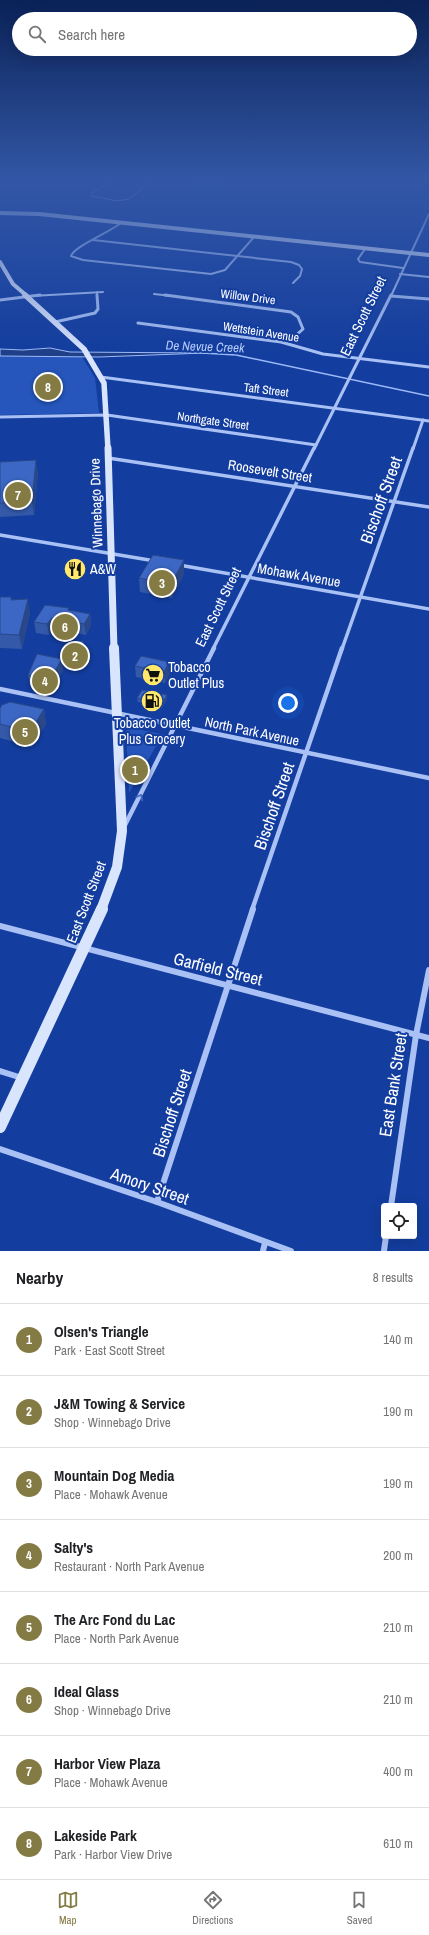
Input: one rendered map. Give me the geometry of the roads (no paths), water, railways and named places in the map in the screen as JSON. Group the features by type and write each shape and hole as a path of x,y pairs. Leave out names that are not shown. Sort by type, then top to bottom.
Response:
{"main road":[{"path":"258,237 429,255"},
{"name":"Winnebago Drive","path":"0,262 9,280 84,349 92,359 104,383 107,415 116,713 122,831"},
{"name":"East Scott Street","path":"0,1127 105,902 117,867 122,831"}],"street":[{"path":"98,237 82,244 72,252 72,256 83,260 207,275 224,271 254,237"},
{"name":"East Scott Street","path":"122,831 391,296 418,237"},
{"path":"92,240 289,262 299,265 302,268 301,273 293,283"},
{"path":"365,249 358,259 360,262 403,268"},
{"path":"400,274 429,277"},
{"path":"55,322 95,313 98,309 97,292"},
{"path":"0,300 27,298 48,294 104,292"},
{"name":"Willow Drive","path":"154,294 291,312 298,316 303,329 292,339 281,342"},
{"path":"391,296 429,299"},
{"name":"Wettstein Avenue","path":"138,323 281,342 320,353 429,367"},
{"name":"Taft Street","path":"101,377 426,420"},
{"name":"Northgate Street","path":"0,417 107,415 316,445"},
{"name":"Bischoff Street","path":"157,1202 226,986 306,753 360,597 426,420"},
{"name":"Roosevelt Street","path":"108,458 429,507"},
{"path":"0,535 163,562"},
{"name":"Mohawk Avenue","path":"170,564 429,609"},
{"name":"North Park Avenue","path":"0,689 429,778"},
{"name":"Garfield Street","path":"0,926 429,1038"},
{"name":"East Bank Street","path":"391,1203 416,1035 429,970"},
{"path":"0,1071 22,1078"},
{"name":"Amory Street","path":"0,1148 157,1202 265,1243 291,1251"},
{"path":"384,1251 386,1239"},
{"path":"263,1251 265,1243"}],"waterway":[{"name":"De Nevue Creek","path":"202,353 236,355 429,396"}],"place":[{"name":"Lakeside Park","path":"48,387"},
{"name":"Harbor View Plaza","path":"18,495"},
{"name":"A&W","path":"75,569"},
{"name":"Mountain Dog Media","path":"162,583"},
{"name":"Ideal Glass","path":"65,627"},
{"name":"J&M Towing & Service","path":"75,656"},
{"name":"Tobacco Outlet Plus","path":"153,675"},
{"name":"Salty's","path":"45,681"},
{"name":"Tobacco Outlet Plus Grocery","path":"152,701"},
{"name":"The Arc Fond du Lac","path":"25,732"},
{"name":"Olsen's Triangle","path":"135,770"}]}
